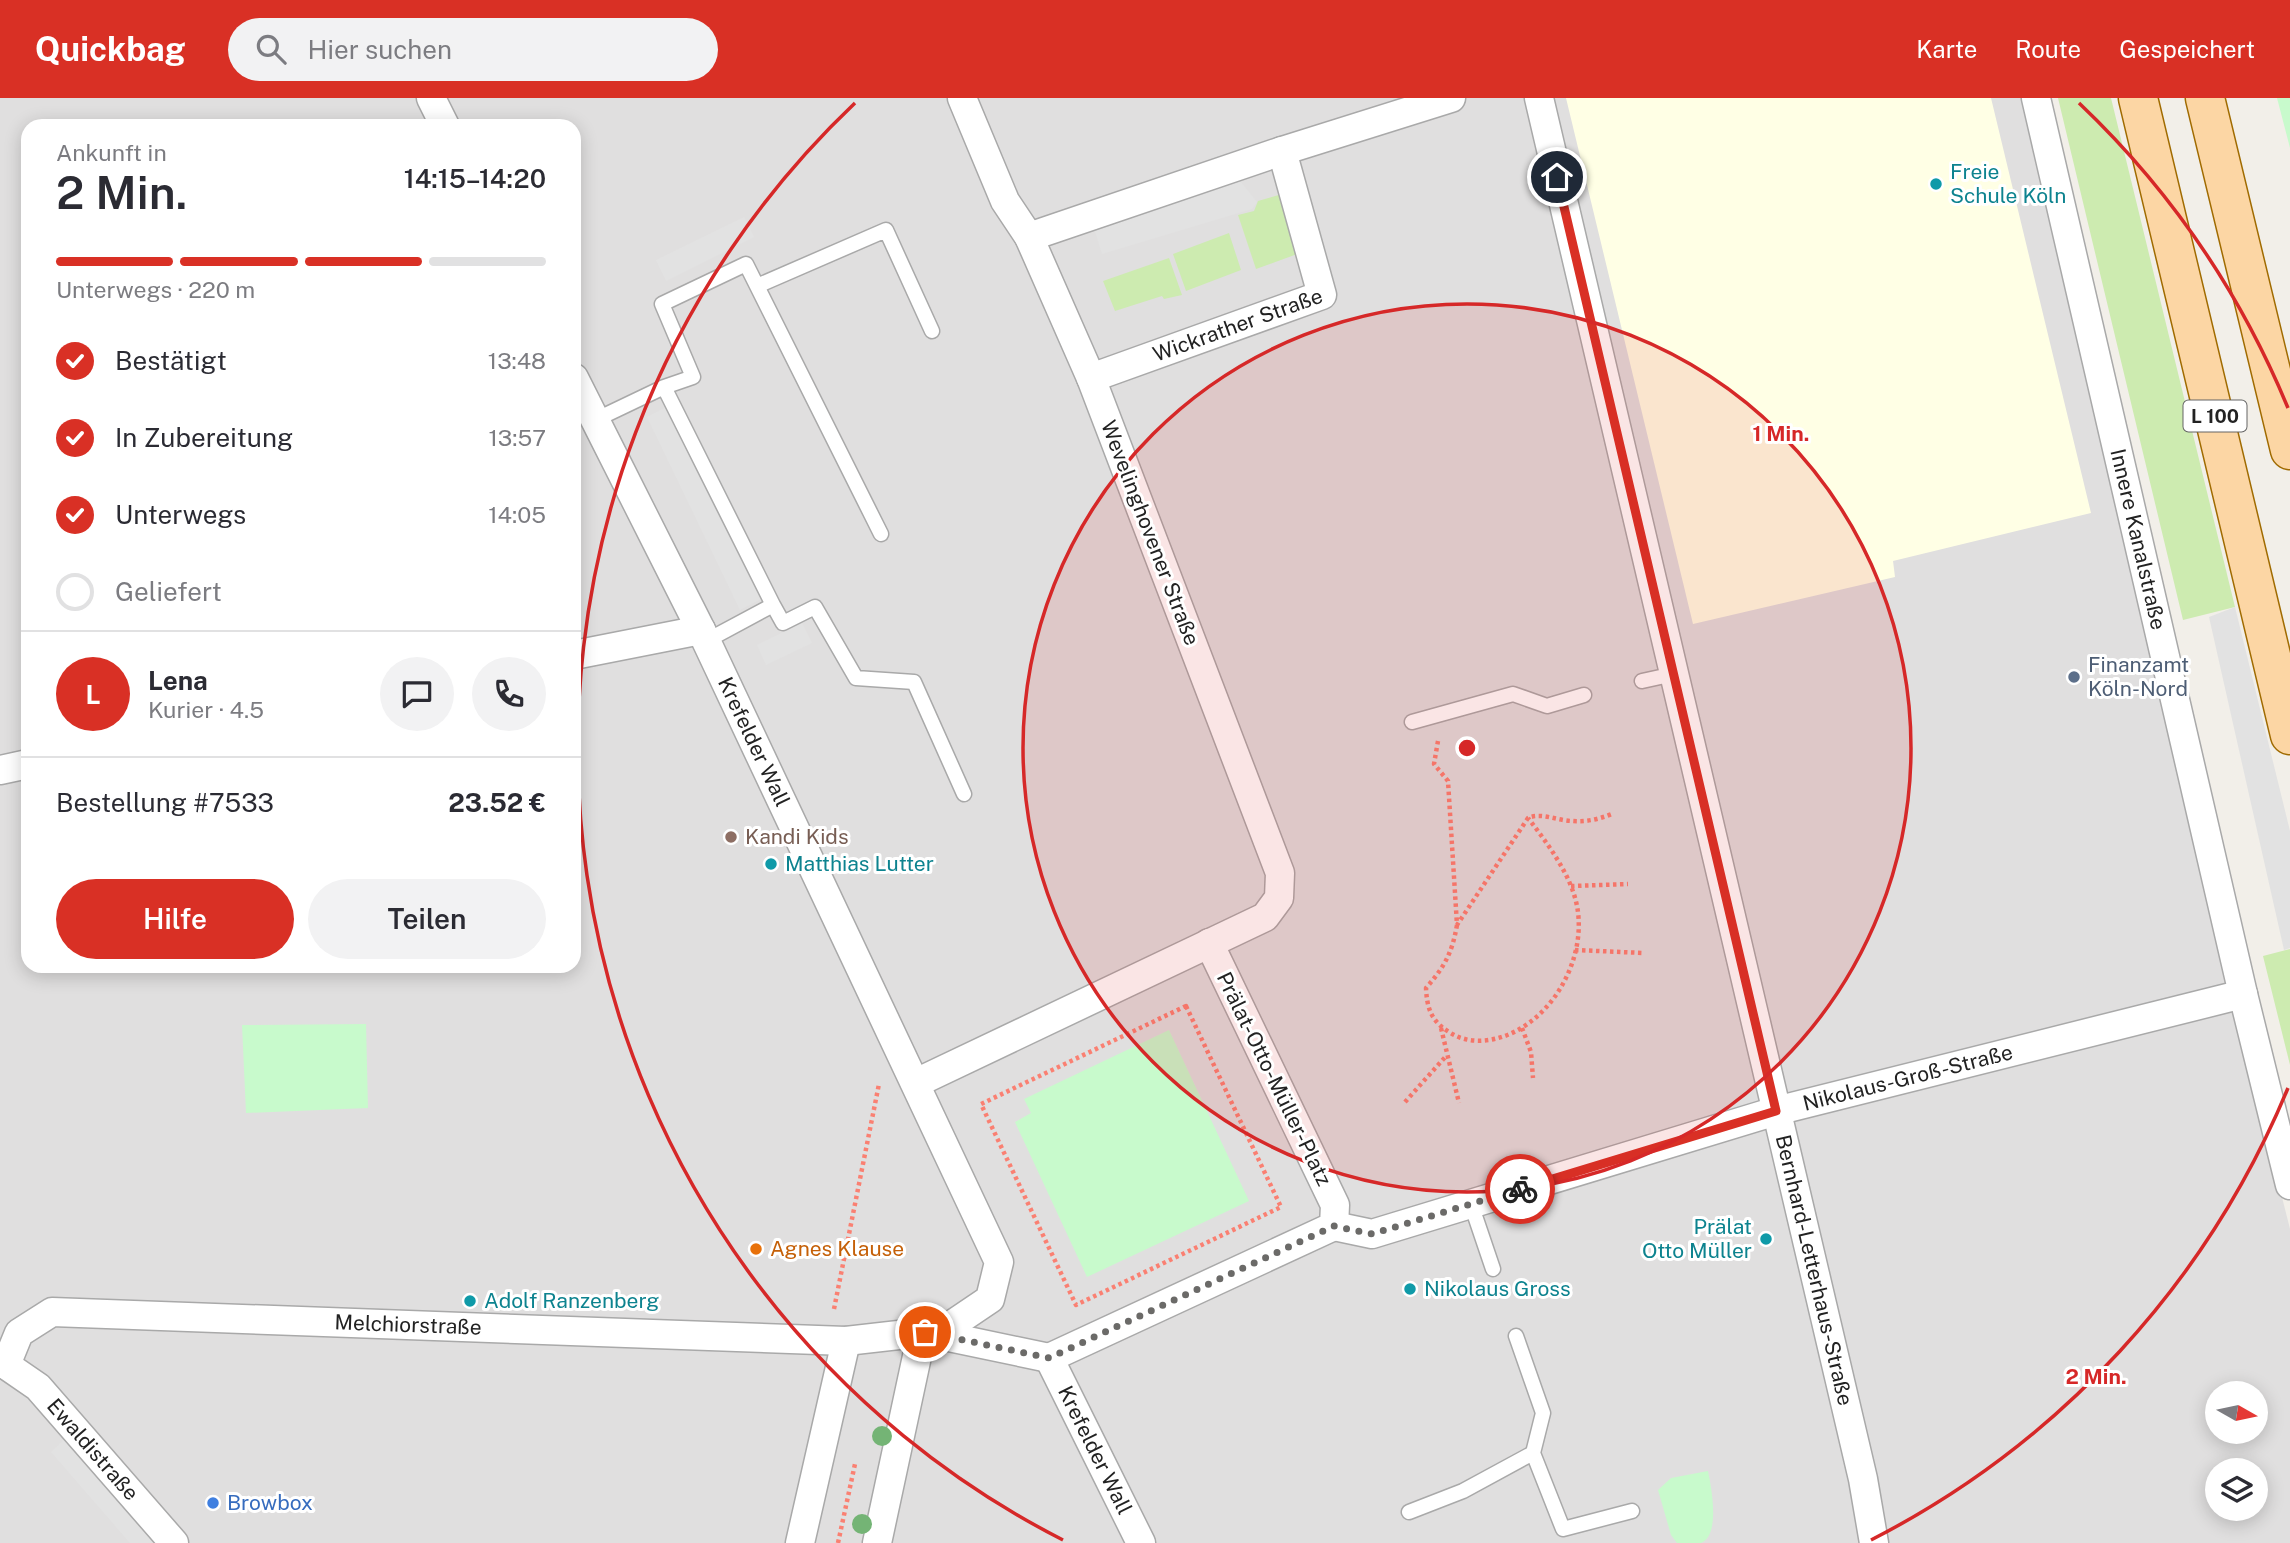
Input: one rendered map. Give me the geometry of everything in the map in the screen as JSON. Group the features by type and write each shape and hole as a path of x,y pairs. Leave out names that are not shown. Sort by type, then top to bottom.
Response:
{"main road":[{"name":"L 100","path":"2138,98 2290,735"},
{"name":"L 100","path":"2205,98 2290,450"}],"street":[{"path":"431,98 442,119"},
{"name":"Wevelinghovener Straße","path":"962,98 1004,201 1029,237 1091,378 1280,873 1279,898 1265,917 1209,943"},
{"path":"1029,237 1282,151 1451,98"},
{"name":"Bernhard-Letterhaus-Straße","path":"1539,98 1863,1479 1874,1543"},
{"name":"Innere Kanalstraße","path":"2036,98 2243,994 2290,1185"},
{"name":"Wickrather Straße","path":"1091,378 1322,295 1282,151"},
{"name":"Krefelder Wall","path":"581,392 703,636 999,1262 989,1299 950,1326 924,1332"},
{"path":"581,654 703,636"},
{"path":"0,770 21,766"},
{"path":"916,1083 1209,943"},
{"name":"Prälat-Otto-Müller-Platz","path":"1209,943 1335,1205 1334,1226"},
{"name":"Nikolaus-Groß-Straße","path":"1334,1226 1372,1234 1776,1111 2243,994"},
{"path":"877,1543 924,1332 1049,1358 1334,1226"},
{"name":"Melchiorstraße","path":"3,1365 19,1333 52,1312 837,1341 924,1332"},
{"path":"800,1543 837,1341"},
{"name":"Krefelder Wall","path":"1049,1358 1141,1543"},
{"name":"Ewaldistraße","path":"3,1365 38,1387 174,1543"}],"lane":[{"path":"757,286 886,230 932,331"},
{"path":"595,420 664,387 693,377 662,304 746,264 881,534"},
{"path":"664,387 783,623 814,607 856,678 914,682 964,793"},
{"path":"703,636 774,605"},
{"path":"1642,681 1674,674"},
{"path":"1412,722 1513,694 1546,706 1584,695"},
{"path":"1471,1205 1493,1269"},
{"path":"1516,1336 1543,1413 1533,1453 1563,1529 1632,1511"},
{"path":"1409,1512 1463,1491 1533,1453"}],"path":[{"path":"1432,717 1438,738 1434,764 1448,781 1457,925 1453,949 1426,988 1430,1015 1456,1037 1478,1042 1499,1039 1522,1028 1535,1019 1554,998 1568,974 1579,928 1577,906 1571,886 1544,839 1528,818"},
{"path":"1457,925 1528,818 1536,814 1573,821 1592,821 1612,814"},
{"path":"1571,886 1628,884"},
{"path":"1575,950 1644,953"},
{"path":"1186,1006 1281,1207 1076,1305 981,1104 1186,1006"},
{"path":"1441,1027 1459,1103"},
{"path":"837,1341 890,1028"},
{"path":"1522,1028 1531,1052 1533,1078"},
{"path":"1405,1102 1448,1054"}],"shaded area":[{"path":"0,98 2025,98 2235,1010 2290,1229 2290,1543 0,1543"},
{"path":"1566,98 1991,98 2091,513 1893,561 1895,577 1693,624"},
{"path":"1240,181 1257,202 1252,209 1102,254 1093,225"},
{"path":"744,217 754,237 666,281 656,260"},
{"path":"670,405 763,598 740,610 647,417"},
{"path":"2235,607 2290,831 2290,948 2284,950 2209,617"},
{"path":"802,623 812,643 766,665 757,645"},
{"path":"70,1434 166,1543 130,1543 51,1452"}],"green space":[{"path":"2058,98 2111,98 2235,607 2183,620"},
{"path":"2277,98 2290,98 2290,148"},
{"path":"1282,194 1300,253 1256,269 1238,215 1254,211 1258,201"},
{"path":"1229,233 1241,270 1186,291 1173,254"},
{"path":"1169,258 1182,295 1164,299 1162,296 1115,311 1103,281"},
{"path":"2290,949 2290,1065 2263,956"},
{"path":"366,1024 368,1108 246,1113 242,1025"},
{"path":"1169,1030 1249,1201 1087,1277 1015,1122 1031,1113 1024,1099"},
{"path":"1708,1471 1713,1510 1711,1530 1701,1543 1677,1543 1671,1535 1658,1490 1671,1478"}],"way so far":[{"path":"925,1332 1049,1358 1334,1226 1372,1234 1520,1189"}],"place":[{"name":"Freie Schule Köln","path":"1936,184"},
{"name":"Finanzamt Köln-Nord","path":"2074,677"},
{"name":"Kandi Kids","path":"731,837"},
{"name":"Matthias Lutter","path":"771,864"},
{"name":"Prälat Otto Müller","path":"1766,1239"},
{"name":"Agnes Klause","path":"756,1249"},
{"name":"Nikolaus Gross","path":"1410,1289"},
{"name":"Adolf Ranzenberg","path":"470,1301"},
{"name":"Browbox","path":"213,1503"}],"route":[{"path":"1520,1189 1776,1111 1557,177"}]}
